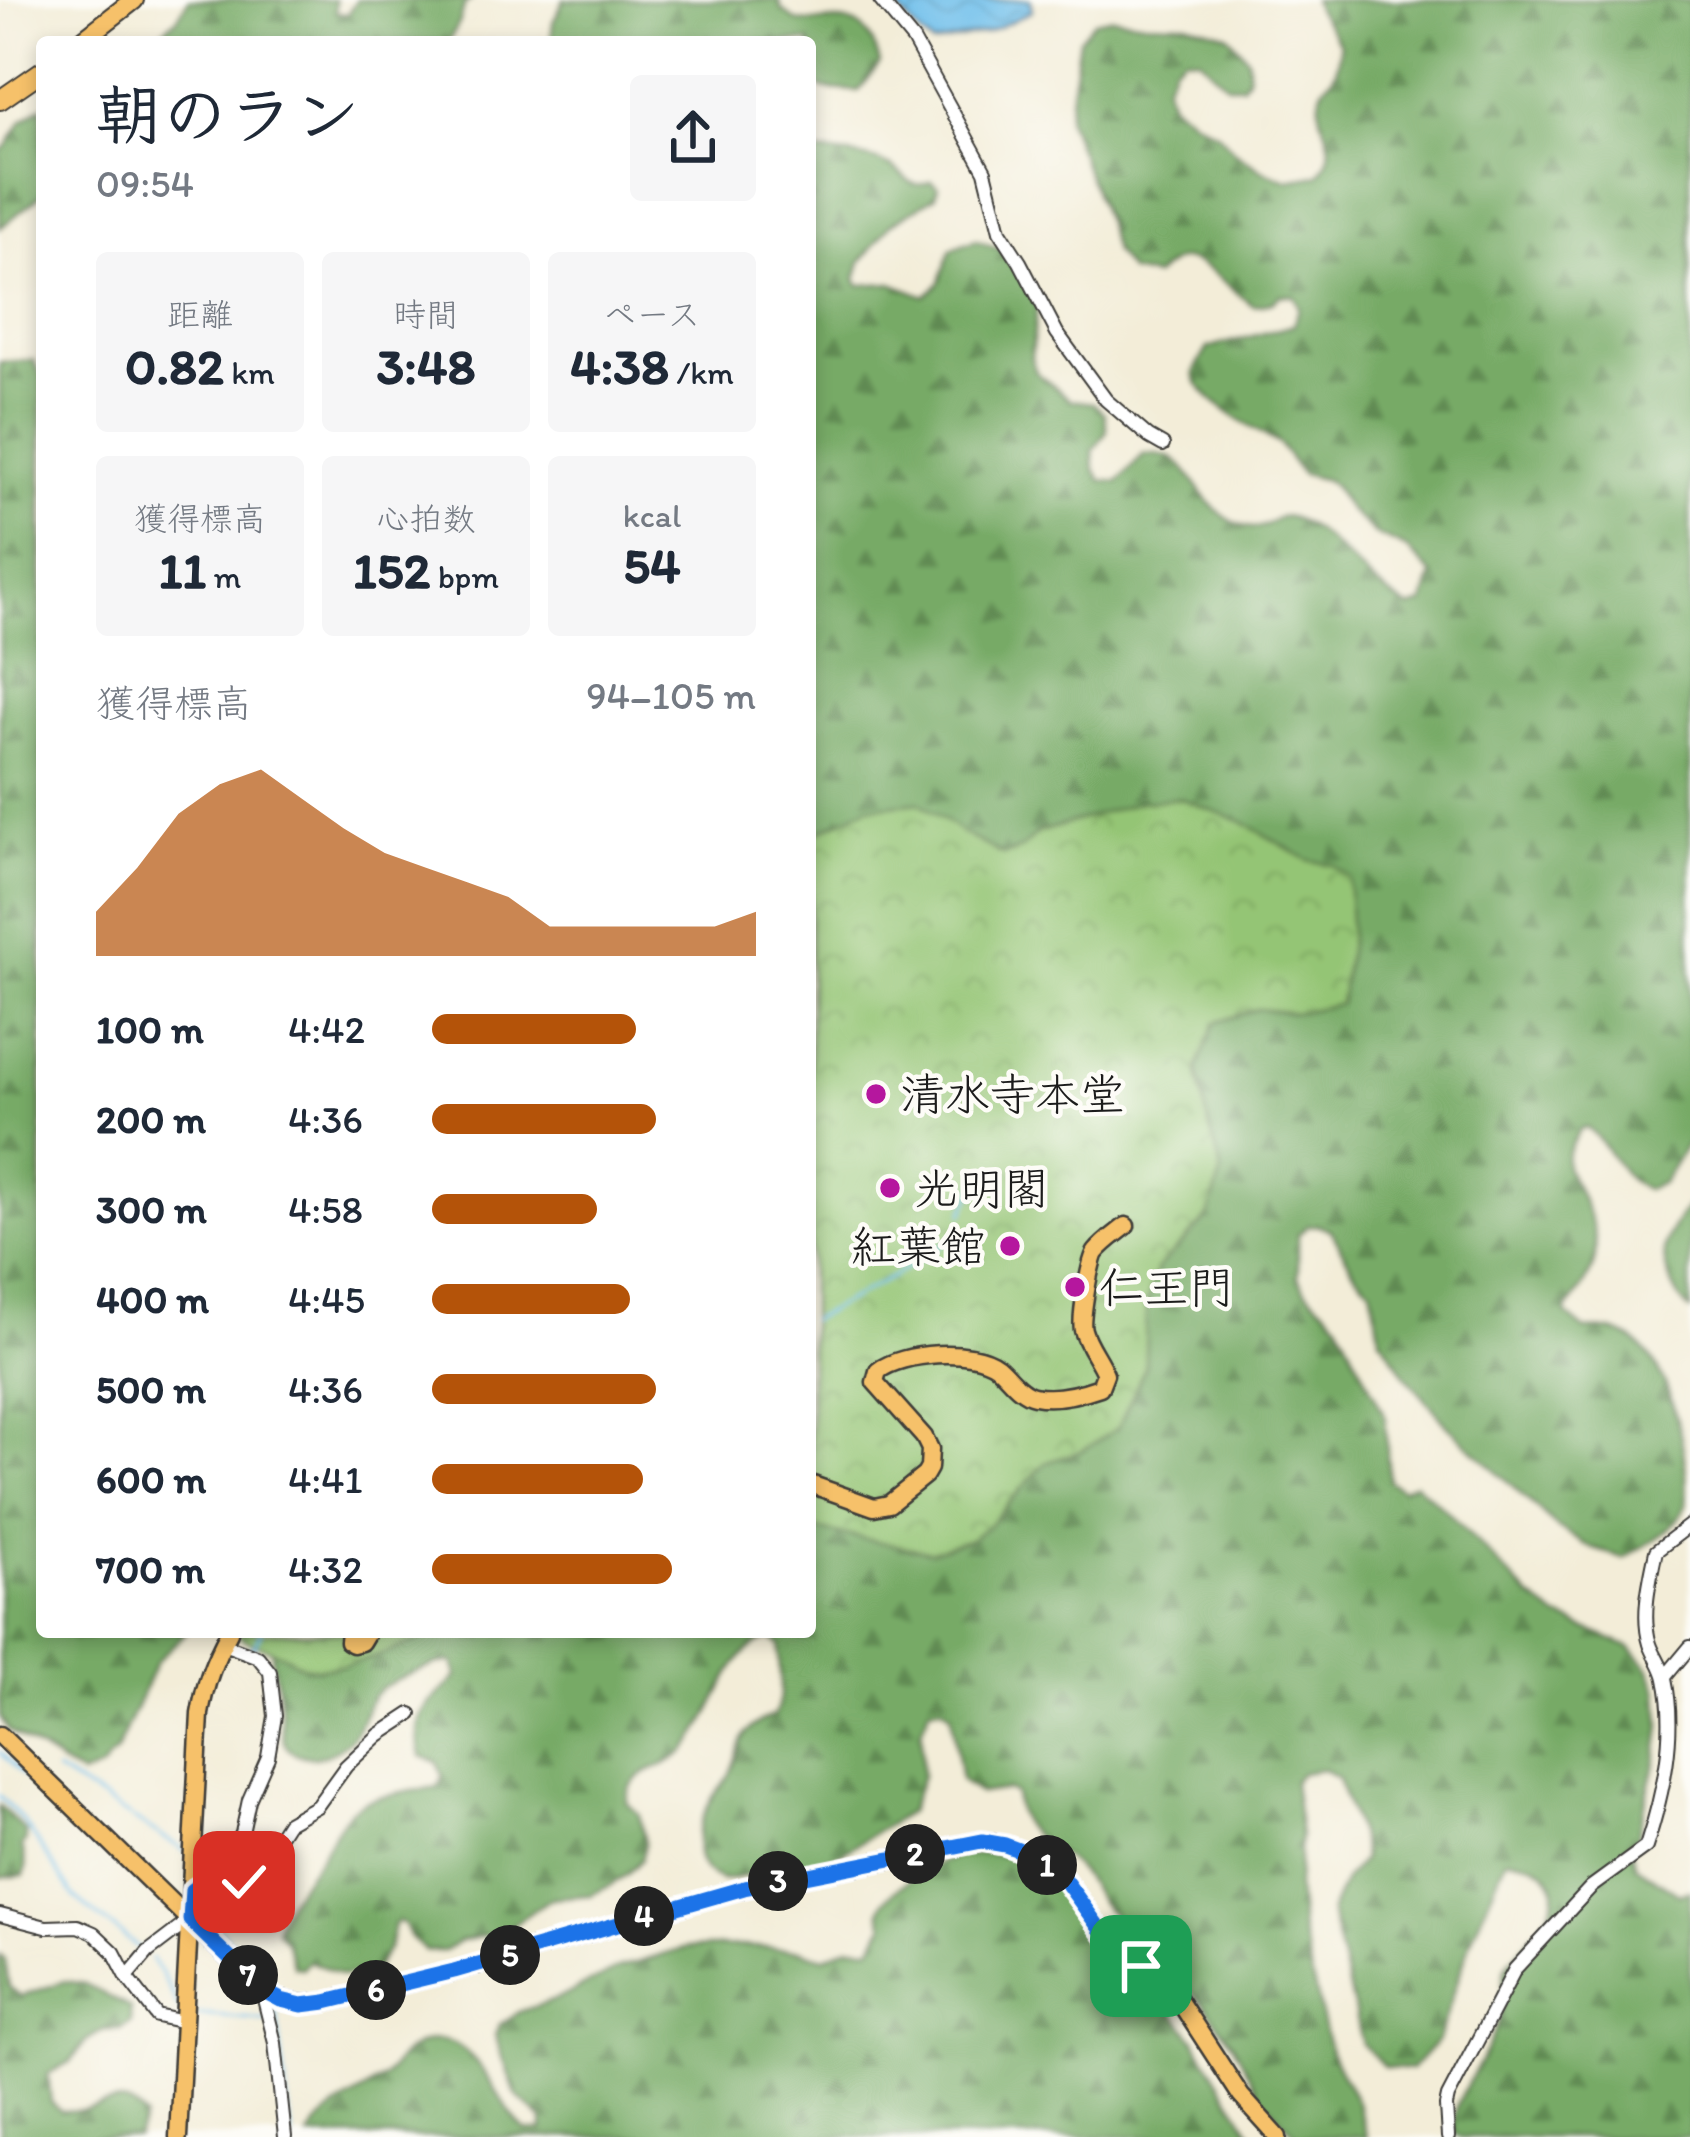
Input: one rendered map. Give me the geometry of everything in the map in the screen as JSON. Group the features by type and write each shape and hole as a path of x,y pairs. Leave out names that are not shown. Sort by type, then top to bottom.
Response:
{"highway":[{"path":"88,36 134,0"},
{"path":"0,100 36,74"}],"main road":[{"path":"816,1486 874,1507 890,1504 925,1475 930,1449 924,1436 875,1382 878,1371 888,1363 965,1355 995,1365 1034,1396 1081,1394 1100,1387 1105,1375 1083,1331 1089,1266 1094,1253 1126,1226"},
{"path":"178,2137 200,1714 204,1686 226,1638"},
{"path":"0,1735 262,1990 302,2005 454,1971 744,1888 982,1841 1005,1845 1037,1857 1062,1876 1105,1936 1176,1996 1241,2096 1278,2137"}],"street":[{"path":"880,0 913,40 985,171 1000,231 1057,333 1106,400 1163,446"},
{"path":"1448,2137 1448,2098 1515,1969 1591,1887 1646,1847 1670,1736 1665,1677 1649,1637 1652,1570 1659,1547 1690,1525"},
{"path":"192,1890 223,1871 242,1833 249,1800 268,1757 275,1716 270,1672 258,1657 226,1638"},
{"path":"1665,1677 1690,1647"},
{"path":"223,1871 250,1881 287,1822 317,1806 346,1766 411,1714"},
{"path":"0,1916 46,1927 87,1929 114,1952 157,2016 184,2022"},
{"path":"127,1976 148,1952 190,1920"},
{"path":"262,1990 275,2043 286,2137"}],"green space":[{"path":"188,0 335,0 335,13 347,14 356,0 472,0 465,3 452,36 158,36"},
{"path":"564,0 779,0 781,9 796,21 859,26 874,45 880,63 859,91 827,89 816,86 816,36 551,36"},
{"path":"1313,0 1690,0 1690,1138 1663,1182 1646,1190 1628,1178 1587,1127 1580,1129 1566,1160 1590,1217 1596,1245 1586,1282 1566,1314 1585,1330 1621,1334 1653,1362 1674,1408 1685,1461 1686,1505 1681,1514 1659,1536 1623,1558 1591,1548 1558,1528 1448,1426 1406,1376 1381,1338 1371,1288 1355,1273 1331,1230 1308,1226 1298,1234 1298,1277 1338,1321 1385,1416 1389,1481 1402,1489 1415,1483 1530,1597 1559,1618 1630,1647 1649,1667 1659,1691 1661,1727 1631,1848 1636,1866 1679,1894 1690,1890 1690,2137 1461,2137 1455,2133 1458,2102 1501,2014 1506,1968 1553,1905 1553,1882 1539,1867 1526,1862 1506,1858 1472,1937 1438,2040 1411,2070 1385,2067 1362,2044 1330,1912 1344,1880 1363,1859 1362,1849 1338,1779 1323,1769 1302,1772 1293,1782 1300,1835 1301,1932 1330,2052 1357,2102 1367,2137 1295,2134 1261,2096 1233,2044 1183,1983 1166,1944 1108,1910 1069,1861 1030,1832 1015,1794 1008,1790 980,1794 961,1781 951,1713 942,1706 930,1708 921,1730 922,1776 909,1812 842,1853 801,1868 721,1880 705,1870 698,1853 701,1823 743,1738 753,1726 774,1716 777,1708 779,1645 771,1638 816,1638 816,152 870,159 895,169 912,183 932,181 938,186 936,196 891,224 861,262 859,285 892,283 925,296 939,284 951,249 976,240 1002,250 1037,307 1031,358 1036,372 1070,400 1093,403 1105,414 1107,431 1093,451 1101,480 1118,482 1144,454 1170,458 1231,520 1251,528 1281,517 1301,522 1409,608 1423,604 1432,575 1407,549 1375,534 1326,480 1301,474 1279,444 1212,400 1196,382 1194,372 1208,348 1294,325 1299,308 1294,296 1281,295 1254,306 1208,269 1187,260 1171,263 1154,277 1129,272 1114,252 1067,119 1079,39 1094,21 1113,17 1187,23 1228,34 1248,58 1248,75 1242,85 1227,85 1199,58 1185,56 1174,65 1165,85 1171,103 1218,133 1235,152 1262,170 1287,180 1318,175 1329,153 1321,96 1336,71 1340,45"},
{"path":"36,110 36,199 0,228 0,151"},
{"path":"33,360 36,366 36,1638 180,1638 156,1662 116,1752 100,1770 81,1776 9,1731 0,1717 0,362"},
{"path":"1180,798 1241,821 1308,860 1333,865 1349,877 1350,937 1340,1004 1295,1013 1257,1009 1215,1023 1197,1069 1222,1172 1208,1217 1157,1269 1146,1307 1145,1367 1118,1428 1082,1451 1045,1463 971,1539 930,1552 816,1529 816,833 868,807 919,802 1004,855 1021,849 1037,833 1138,802"},
{"path":"1690,1203 1690,1310 1667,1273 1664,1251"},
{"path":"273,1638 771,1638 744,1655 686,1750 634,1782 627,1803 639,1814 645,1843 641,1860 627,1874 590,1895 551,1898 502,1932 461,1941 444,1951 425,1951 398,1921 389,1948 372,1972 343,1976 309,1961 302,1968 294,1967 276,1929 283,1909 355,1807 438,1787 443,1777 437,1762 421,1756 418,1728 424,1710 457,1676 453,1662 391,1683 373,1697 348,1741 333,1752 306,1757 291,1751 283,1738"},
{"path":"422,1638 368,1659 314,1668 246,1640"},
{"path":"0,1806 26,1832 24,1875 0,1878"},
{"path":"984,1853 1004,1856 1049,1876 1099,1946 1165,2003 1194,2038 1254,2137 309,2137 325,2117 380,2080 407,2051 430,2041 461,2048 526,2131 543,2131 543,2120 516,2095 495,2035 499,2025 518,2012 558,1999 619,1968 686,1948 740,1946 799,1950 825,1957 849,1946 872,1947 884,1925 882,1906 893,1892 947,1860"},
{"path":"0,1955 9,1987 21,1996 65,1981 85,1984 130,2008 131,2022 86,2041 71,2061 48,2074 51,2102 61,2111 116,2102 131,2105 144,2118 137,2137 0,2137"}],"water":[{"path":"890,0 1031,0 1032,11 989,32 933,45"}],"waterway":[{"path":"963,1214 980,1176"},
{"path":"816,1317 944,1244"},
{"path":"249,1649 258,1638"},
{"path":"0,1752 30,1782"},
{"path":"56,1771 187,1852"},
{"path":"0,1796 24,1822 74,1897 144,1952"},
{"path":"200,1861 203,1881"},
{"path":"204,1890 206,1915 270,1987"},
{"path":"151,1959 178,2007"},
{"path":"276,2008 292,2137"},
{"path":"190,2014 265,2020"}],"place":[{"name":"清水寺本堂","path":"876,1094"},
{"name":"光明閣","path":"890,1188"},
{"name":"紅葉館","path":"1010,1246"},
{"name":"仁王門","path":"1075,1287"}],"route":[{"path":"244,1882 223,1871 192,1890 190,1920 262,1990 302,2005 454,1971 744,1888 982,1841 1037,1857 1062,1876 1105,1936 1141,1966"}]}
